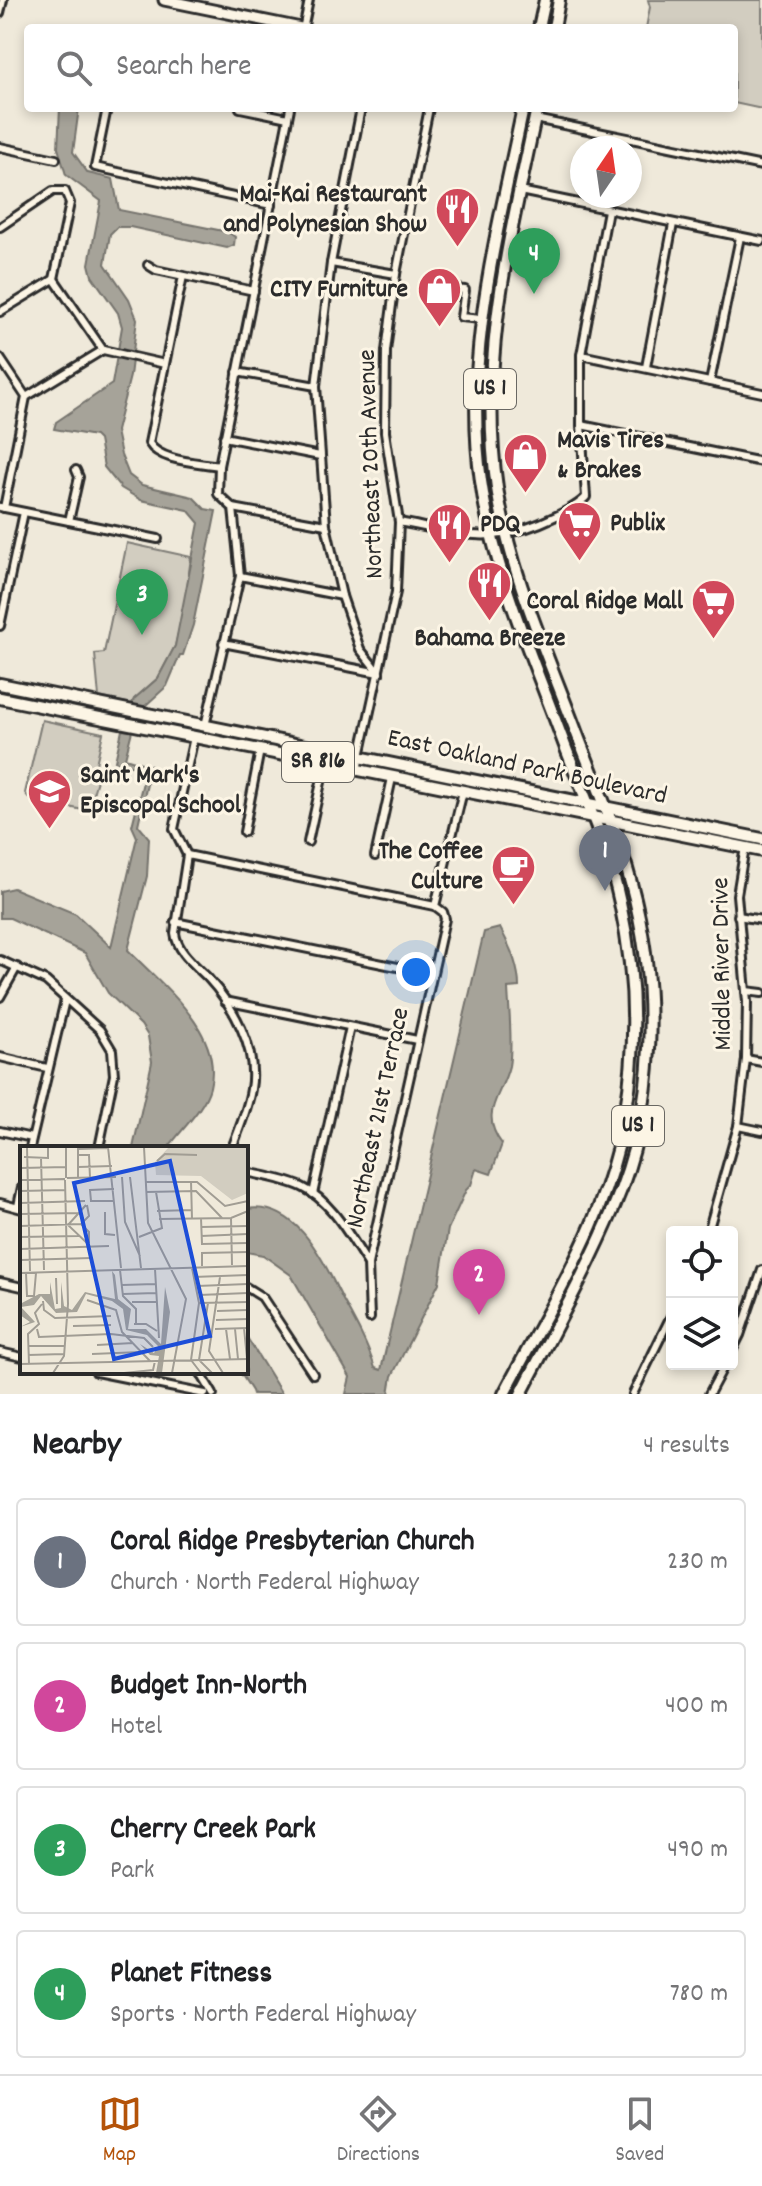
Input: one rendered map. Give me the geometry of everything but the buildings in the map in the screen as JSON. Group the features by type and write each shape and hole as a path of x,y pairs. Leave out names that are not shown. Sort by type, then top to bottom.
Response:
{"main road":[{"path":"540,24 545,0"},
{"path":"555,24 559,0"},
{"name":"US 1","path":"504,1394 599,1208 620,1140 634,1042 632,977 620,901 593,818 506,586 492,537 477,447 476,374 481,319 522,112"},
{"name":"US 1","path":"521,1394 612,1211 629,1161 641,1109 648,1052 648,994 641,926 622,852 523,592 506,535 491,430 493,341 536,113"},
{"path":"510,173 520,191"},
{"path":"505,195 510,198 516,214"},
{"path":"481,319 485,334 493,341"},
{"path":"534,662 545,672 555,675"},
{"path":"540,679 553,687 561,706 569,711"},
{"name":"East Oakland Park Boulevard","path":"1,684 586,803 746,842 762,851"},
{"name":"East Oakland Park Boulevard","path":"0,698 611,822 746,842 762,839"},
{"path":"143,727 151,722 152,715"},
{"path":"194,736 205,726"},
{"path":"466,792 478,790 483,782"},
{"path":"622,852 627,833 636,826"},
{"path":"632,977 643,982 648,994"},
{"path":"605,1191 605,1200 612,1211"},
{"path":"599,1208 605,1228"}],"street":[{"path":"0,13 3,0"},
{"path":"164,0 283,24"},
{"path":"304,24 309,0"},
{"path":"106,112 95,167 271,205"},
{"path":"259,112 288,118"},
{"path":"289,112 224,437 218,494 233,508 326,525"},
{"path":"360,112 331,263 316,386 326,525 342,596 360,649 379,673"},
{"name":"Northeast 20th Avenue","path":"357,770 396,592 399,522 385,432 386,351 396,274 428,112"},
{"path":"536,113 762,166"},
{"path":"0,147 56,159"},
{"path":"0,227 53,191 65,191 70,203 54,279 103,350 165,364"},
{"path":"520,191 762,241"},
{"path":"399,522 462,535 492,537 540,524 583,501 587,492 581,425 581,355 608,210"},
{"path":"646,367 673,224"},
{"path":"710,382 740,237"},
{"path":"331,263 396,274"},
{"path":"148,265 156,270 254,291"},
{"path":"183,276 149,443 154,451 219,466"},
{"path":"0,312 54,279"},
{"path":"438,287 465,290 461,317 481,319"},
{"path":"26,397 103,350"},
{"path":"581,355 762,393"},
{"path":"0,358 26,397 2,508 158,539"},
{"path":"237,372 316,386"},
{"path":"581,425 762,462"},
{"path":"224,437 320,456"},
{"path":"69,521 79,477 76,470"},
{"path":"0,484 7,494"},
{"path":"205,726 240,576 233,508"},
{"path":"0,626 3,599 24,512"},
{"path":"240,576 342,596"},
{"path":"223,643 379,673"},
{"path":"194,736 174,829 187,855 175,922 176,943 225,1001 245,1039 252,1063 252,1088 233,1146"},
{"path":"244,832 260,750"},
{"path":"308,842 325,763"},
{"path":"375,856 392,778"},
{"name":"Northeast 21st Terrace","path":"370,1318 368,1264 445,919 443,912 435,906 466,792"},
{"name":"Middle River Drive","path":"710,1226 738,1126 746,1059 746,991 737,895 746,842"},
{"path":"187,855 435,906"},
{"path":"738,916 762,920"},
{"path":"175,922 432,974"},
{"path":"0,960 46,981 100,1030 112,1050 114,1075 99,1146"},
{"path":"0,997 17,967"},
{"path":"746,991 762,993"},
{"path":"30,1146 65,1000"},
{"path":"225,1001 417,1040"},
{"path":"313,1194 350,1027"},
{"path":"0,1057 47,1068"},
{"path":"746,1059 762,1062"},
{"path":"738,1126 762,1131"},
{"path":"0,1131 32,1138"},
{"path":"248,1173 302,1187 313,1194 328,1207 368,1264"},
{"path":"0,1203 20,1208"},
{"path":"738,1339 762,1270"},
{"path":"0,1282 20,1287"},
{"path":"248,1288 262,1297 313,1374"},
{"path":"633,1394 666,1326"},
{"path":"0,1352 20,1357"},
{"path":"709,1394 722,1370"},
{"path":"106,1374 205,1394"},
{"path":"201,1374 213,1394"}],"shaded area":[{"path":"648,0 762,0 762,109 738,104 738,24 647,24"},
{"path":"60,112 78,112 73,152 88,173 113,179 119,210 228,232 235,237 234,245 227,248 130,227 117,227 110,234 105,264 129,299 137,319 130,376 116,431 121,455 129,475 142,485 193,497 205,509 216,511 193,625 183,655 180,655 167,686 144,707 132,704 158,678 175,646 199,523 188,510 141,500 121,488 104,467 99,440 95,436 54,429 56,422 112,384 122,327 118,313 92,276 89,264 101,201 66,175 58,148"},
{"path":"127,543 191,557 175,646 158,678 132,704 99,697 95,654 104,653"},
{"path":"42,720 103,733 96,764 99,773 88,811 30,799 25,793"},
{"path":"122,730 132,731 125,758 151,766 138,825 149,838 147,876 128,950 187,1011 208,1047 212,1067 210,1087 203,1103 170,1146 133,1146 152,1062 148,1036 141,1025 108,993 85,953 10,918 0,918 0,891 13,888 76,914 111,947 137,837 132,826 146,770 115,761"},
{"path":"500,928 513,956 519,987 508,988 509,1066 492,1113 495,1133 502,1144 491,1174 476,1169 448,1229 439,1283 392,1376 389,1394 346,1394 350,1377 291,1275 263,1255 248,1252 248,1209 264,1209 280,1214 307,1237 327,1269 375,1368 381,1370 484,932"},
{"path":"248,1339 282,1394 253,1394 241,1374 248,1374"}],"place":[{"name":"Mai-Kai Restaurant and Polynesian Show","path":"458,249"},
{"name":"Planet Fitness","path":"534,294"},
{"name":"CITY Furniture","path":"439,329"},
{"name":"Mavis Tires & Brakes","path":"526,495"},
{"name":"Publix","path":"579,563"},
{"name":"PDQ","path":"449,564"},
{"name":"Bahama Breeze","path":"490,623"},
{"name":"Cherry Creek Park","path":"142,635"},
{"name":"Coral Ridge Mall","path":"714,641"},
{"name":"Saint Mark's Episcopal School","path":"49,830"},
{"name":"Coral Ridge Presbyterian Church","path":"605,891"},
{"name":"The Coffee Culture","path":"514,906"},
{"name":"Budget Inn-North","path":"479,1315"}]}
